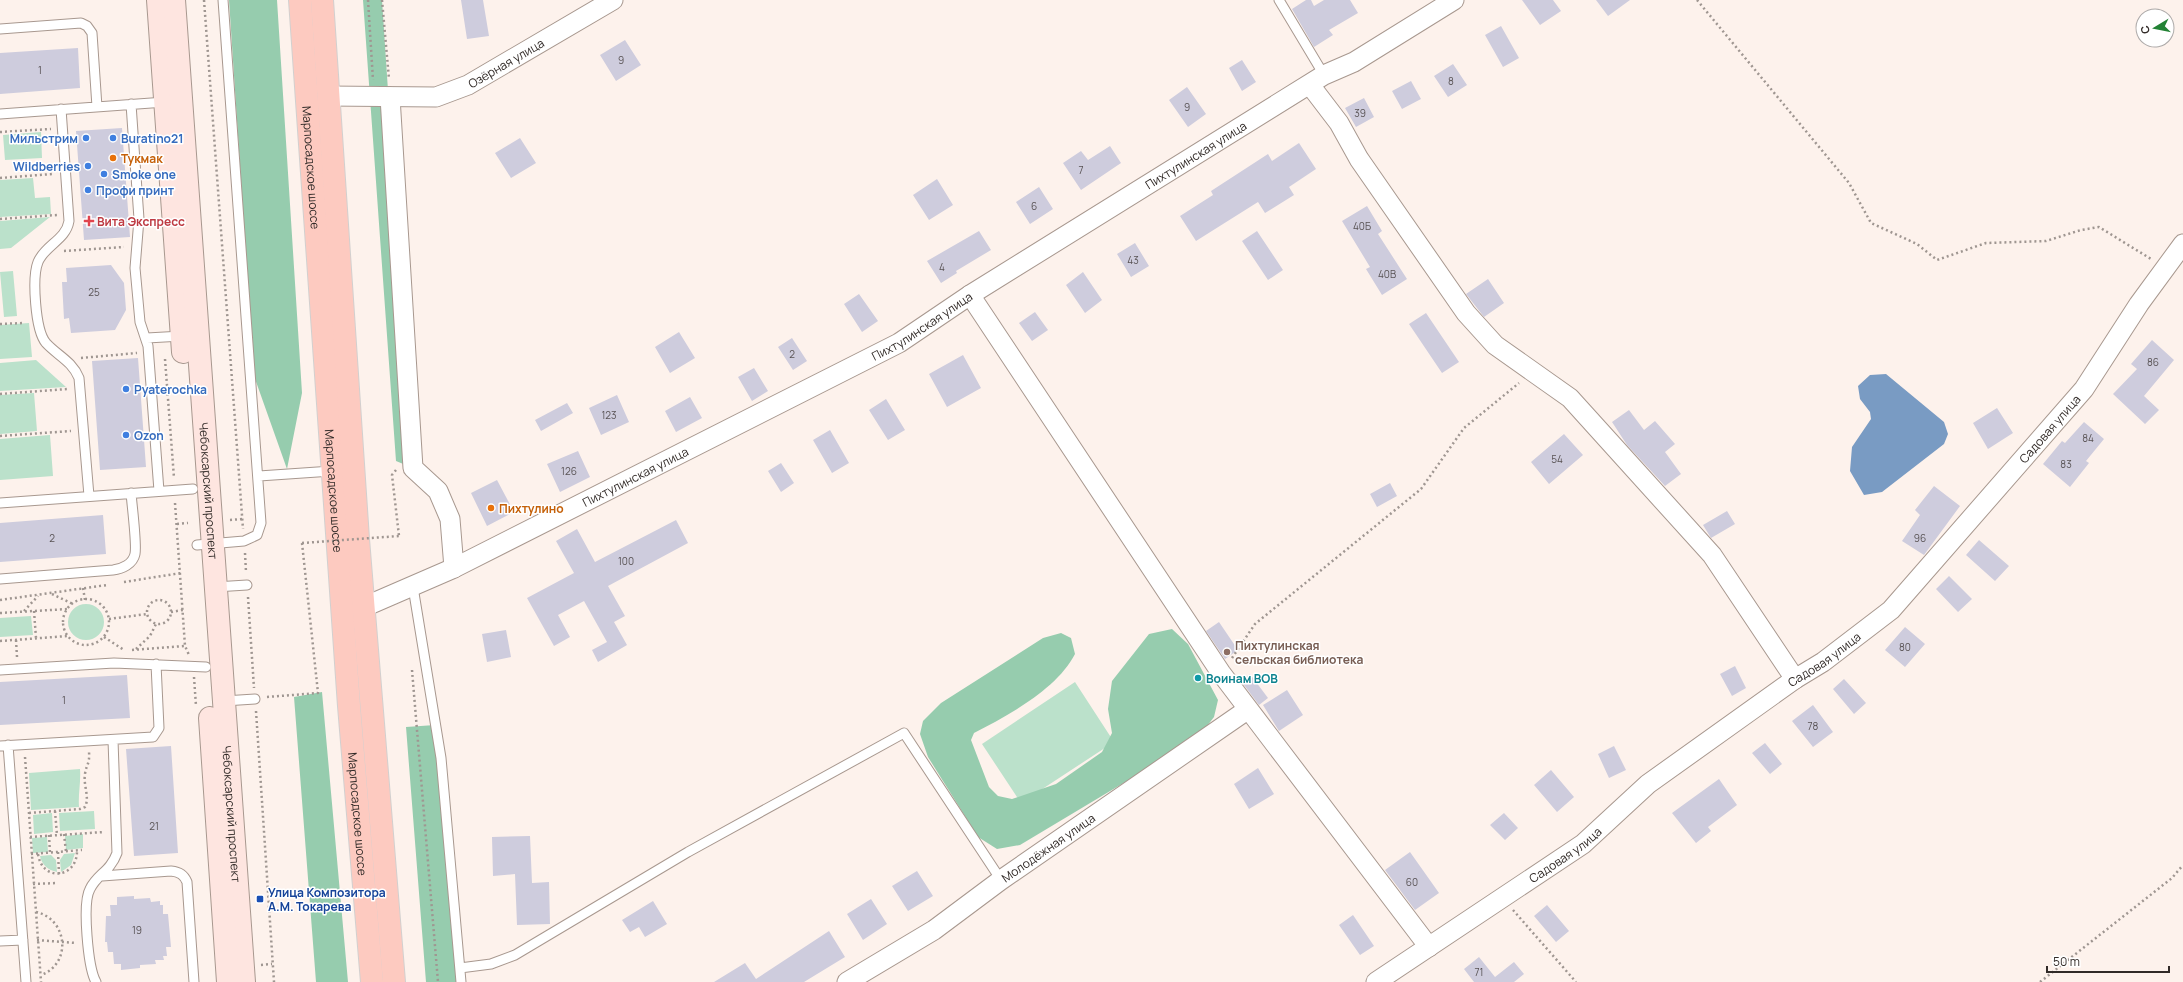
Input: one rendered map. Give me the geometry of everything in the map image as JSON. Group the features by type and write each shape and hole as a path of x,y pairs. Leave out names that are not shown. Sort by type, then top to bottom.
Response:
{"main road":[{"name":"Марпосадское шоссе","path":"300,0 349,706 372,982"},
{"name":"Марпосадское шоссе","path":"322,0 364,607 394,982"}],"street":[{"name":"Чебоксарский проспект","path":"158,0 182,336 181,489 204,544 215,587 206,663"},
{"name":"Чебоксарский проспект","path":"174,0 204,544 206,663 216,702 244,982"},
{"name":"Озёрная улица","path":"328,96 436,97 468,85 613,0"},
{"name":"Пихтулинская улица","path":"364,607 414,587 454,568 899,343 970,295 1317,80 1354,62 1454,0"},
{"path":"1317,80 1358,159 1466,314 1494,345 1570,398 1712,555 1795,679"},
{"path":"390,97 413,468 438,491 450,519 454,568"},
{"name":"Садовая улица","path":"1376,982 1583,844 1648,784 1795,679 1823,662 1891,610 2084,389 2139,304 2183,244"},
{"path":"970,295 1247,710 1430,947"},
{"name":"Чебоксарский проспект","path":"216,702 228,982"},
{"name":"Молодёжная улица","path":"847,982 934,930 1001,880 1247,710"}],"lane":[{"path":"204,544 244,541 258,535 261,523 259,476 223,0"},
{"path":"1279,0 1317,80"},
{"path":"0,29 81,24 87,26 93,37 97,107"},
{"path":"0,114 165,102"},
{"path":"131,104 139,219 136,268 139,317 147,338 149,352 159,491"},
{"path":"61,109 68,226 64,234 43,253 39,260 35,276 38,322 42,336 46,342 66,359 77,372 81,388 89,496"},
{"path":"147,338 182,336"},
{"path":"259,476 332,471"},
{"path":"0,503 181,489"},
{"path":"0,579 113,570 124,567 130,562 135,553 131,493"},
{"path":"215,587 247,585"},
{"path":"414,587 441,758 462,982"},
{"path":"0,670 101,663 206,663"},
{"path":"26,982 15,838 4,745 149,738 158,732 156,664"},
{"path":"216,702 255,699"},
{"path":"460,968 491,964 516,955 688,852 904,733 1001,880"},
{"path":"96,982 91,971 87,896 90,888 111,866 117,853 113,740"},
{"path":"102,876 171,871 182,874 187,882 194,982"},
{"path":"0,941 23,940"}],"path":[{"path":"204,0 243,534"},
{"path":"382,0 390,97"},
{"path":"1697,0 1849,183 1871,223 1917,244 1937,260 1986,243 2046,241 2082,230 2099,227 2165,267"},
{"path":"0,132 62,128"},
{"path":"0,178 65,173"},
{"path":"0,219 68,214"},
{"path":"43,253 137,246"},
{"path":"0,324 38,322"},
{"path":"66,359 149,352"},
{"path":"164,352 181,489 177,524 185,646 206,663"},
{"path":"1221,673 1255,624 1420,489 1464,428 1533,372"},
{"path":"0,394 81,388"},
{"path":"0,436 84,430"},
{"path":"255,699 318,693 302,543 399,536 392,475"},
{"path":"177,524 188,523"},
{"path":"244,546 274,982"},
{"path":"121,582 181,573"},
{"path":"0,600 113,584"},
{"path":"84,588 85,600"},
{"path":"50,594 73,604"},
{"path":"24,612 30,602 39,595"},
{"path":"158,599 168,604 171,612 168,620 160,624 152,622 147,614 148,606 158,599"},
{"path":"0,613 68,608 73,604 85,600 98,603 103,607 109,619 107,631 104,637 100,641 89,645 77,643 68,636 64,622 68,608"},
{"path":"171,612 183,610"},
{"path":"34,611 36,638"},
{"path":"109,619 147,614"},
{"path":"136,650 150,636 156,624"},
{"path":"0,641 68,636"},
{"path":"104,637 124,650"},
{"path":"16,640 17,658"},
{"path":"412,665 438,982"},
{"path":"29,813 80,809 86,805 85,774 90,762 89,741"},
{"path":"24,744 41,982"},
{"path":"55,811 57,835"},
{"path":"15,838 117,831"},
{"path":"64,834 66,852"},
{"path":"49,835 50,853"},
{"path":"16,855 82,850"},
{"path":"38,854 39,860 47,870 59,874 66,872 75,863 77,851"},
{"path":"58,852 59,874"},
{"path":"2040,982 2172,878 2183,865"},
{"path":"18,885 58,883"},
{"path":"1502,898 1576,982"},
{"path":"36,912 46,915 57,924 60,929 62,953 58,962 50,970 40,974"},
{"path":"23,940 61,943 89,942"}],"green space":[{"path":"229,0 277,0 302,393 287,469 254,376"},
{"path":"363,0 382,0 413,468 396,461"},
{"path":"41,132 42,158 5,160 3,135"},
{"path":"33,178 35,198 50,197 51,214 0,217 0,180"},
{"path":"50,217 11,248 0,249 0,221"},
{"path":"13,271 17,316 4,317 0,272"},
{"path":"29,323 32,357 0,359 0,325"},
{"path":"36,360 66,387 0,391 0,363"},
{"path":"34,393 37,431 0,434 0,395"},
{"path":"50,435 53,476 0,480 0,439"},
{"path":"86,604 96,607 101,612 104,622 101,632 96,637 86,640 76,637 71,632 68,622 71,612 76,607"},
{"path":"31,616 33,635 0,637 0,618"},
{"path":"1172,629 1188,644 1218,700 1214,717 1197,739 1020,845 997,849 978,837 928,757 920,734 923,721 941,703 1043,638 1061,633 1071,638 1075,654 1057,679 1031,700 974,733 971,740 989,787 998,796 1012,799 1056,784 1102,752 1112,733 1108,709 1112,681 1149,634"},
{"path":"1075,682 1114,742 1021,803 982,744"},
{"path":"322,692 348,982 316,982 294,697"},
{"path":"435,725 457,982 426,982 406,727"},
{"path":"80,769 79,807 31,810 29,773"},
{"path":"94,811 95,829 60,831 59,813"},
{"path":"52,813 53,832 34,834 33,815"},
{"path":"83,834 83,848 66,850 65,836"},
{"path":"47,837 48,852 33,853 32,838"},
{"path":"75,853 71,865 61,872 60,860 64,854"},
{"path":"51,855 56,860 57,872 46,867 40,856"}],"water":[{"path":"1886,374 1944,422 1948,434 1944,444 1882,492 1864,495 1850,471 1852,447 1871,419 1870,412 1860,399 1858,386 1870,375"}],"building":[{"path":"461,0 483,0 489,36 467,39"},
{"path":"1306,0 1311,0 1314,6 1324,0 1350,0 1358,13 1329,30 1333,35 1314,47 1292,9"},
{"path":"1522,0 1553,0 1561,11 1540,25"},
{"path":"1596,0 1630,0 1608,16"},
{"path":"1501,26 1519,58 1503,67 1485,35"},
{"path":"625,40 641,65 616,81 600,55"},
{"path":"78,48 80,88 0,94 0,53"},
{"path":"1242,60 1256,82 1242,91 1229,68"},
{"path":"1453,64 1467,85 1448,97 1434,76"},
{"path":"1411,81 1421,99 1402,109 1392,91"},
{"path":"1187,87 1206,114 1188,127 1169,100"},
{"path":"1364,98 1374,117 1356,127 1345,108"},
{"path":"122,128 130,237 84,240 76,131"},
{"path":"520,138 536,163 511,178 495,153"},
{"path":"1299,143 1316,169 1289,187 1294,195 1265,213 1258,202 1196,241 1180,216 1213,195 1211,191 1268,154 1272,161"},
{"path":"1110,146 1121,163 1081,190 1063,163 1081,151 1088,160"},
{"path":"937,179 953,205 929,220 913,195"},
{"path":"1039,187 1053,209 1030,224 1016,202"},
{"path":"1367,206 1382,231 1378,234 1407,279 1382,295 1366,269 1370,267 1342,221"},
{"path":"979,231 991,250 956,271 957,273 941,283 927,261"},
{"path":"1257,231 1283,270 1268,280 1242,241"},
{"path":"1135,243 1149,266 1131,277 1117,254"},
{"path":"111,265 124,283 126,310 115,330 71,333 69,318 64,319 62,282 67,282 66,268"},
{"path":"1083,272 1102,300 1085,313 1066,285"},
{"path":"1488,279 1504,303 1484,317 1466,294"},
{"path":"859,294 878,321 862,332 844,304"},
{"path":"1035,312 1048,330 1032,341 1019,323"},
{"path":"1426,313 1459,362 1442,373 1409,324"},
{"path":"679,332 695,358 670,373 655,347"},
{"path":"792,338 807,361 793,370 778,347"},
{"path":"2152,340 2174,360 2144,396 2159,410 2145,424 2113,394 2137,369 2131,364"},
{"path":"963,355 981,388 947,407 929,374"},
{"path":"138,358 146,467 100,470 92,361"},
{"path":"754,368 768,391 752,401 738,377"},
{"path":"617,395 629,422 601,435 589,408"},
{"path":"690,397 702,418 676,432 665,411"},
{"path":"886,399 905,430 888,440 869,410"},
{"path":"567,403 573,413 541,431 535,420"},
{"path":"1997,408 2013,433 1988,449 1973,423"},
{"path":"1629,410 1644,430 1655,421 1675,444 1665,452 1681,474 1665,486 1627,445 1612,422"},
{"path":"2084,422 2104,439 2086,461 2089,463 2070,487 2043,464 2062,441 2065,443"},
{"path":"830,430 849,463 832,473 813,440"},
{"path":"1564,434 1583,455 1549,484 1531,462"},
{"path":"578,451 590,477 560,492 547,464"},
{"path":"781,463 794,483 781,492 768,471"},
{"path":"497,480 514,512 487,526 471,493"},
{"path":"1390,483 1397,496 1377,507 1370,494"},
{"path":"1934,486 1960,506 1924,555 1902,541 1920,515 1915,510"},
{"path":"1727,511 1735,524 1711,538 1703,525"},
{"path":"103,515 106,554 0,562 0,523"},
{"path":"676,520 688,543 608,586 625,616 614,622 627,645 598,662 592,650 607,642 584,601 558,615 570,637 554,646 527,598 574,573 556,541 577,529 595,562"},
{"path":"1979,540 2009,566 1995,581 1966,555"},
{"path":"1949,576 1972,599 1958,612 1936,589"},
{"path":"1219,622 1238,650 1225,659 1206,631"},
{"path":"1905,627 1925,644 1905,667 1885,650"},
{"path":"506,630 511,657 487,662 482,634"},
{"path":"1735,666 1746,688 1732,696 1720,674"},
{"path":"1250,674 1268,698 1259,705 1241,681"},
{"path":"127,675 130,718 0,725 0,682"},
{"path":"1844,679 1866,703 1854,714 1833,689"},
{"path":"1287,690 1303,715 1279,731 1263,705"},
{"path":"1813,705 1833,732 1813,747 1792,721"},
{"path":"1765,743 1782,764 1770,774 1752,753"},
{"path":"171,746 178,853 134,856 126,749"},
{"path":"1614,746 1626,770 1609,778 1598,754"},
{"path":"1258,768 1274,794 1249,809 1234,784"},
{"path":"1551,770 1574,797 1557,812 1534,785"},
{"path":"1719,779 1737,805 1708,827 1711,831 1696,843 1672,813"},
{"path":"1504,813 1518,828 1505,840 1490,825"},
{"path":"530,836 532,883 549,882 550,924 517,925 515,874 493,876 492,837"},
{"path":"1410,852 1439,893 1415,910 1385,870"},
{"path":"917,871 933,896 908,911 892,886"},
{"path":"134,896 134,899 150,898 151,902 160,901 160,905 163,905 163,914 168,914 171,947 166,947 167,956 163,956 164,960 155,960 156,964 140,965 140,968 121,970 121,964 114,964 113,952 108,952 107,942 105,942 106,916 111,916 110,905 117,905 117,897"},
{"path":"871,899 887,924 863,940 847,914"},
{"path":"653,901 667,924 645,937 639,927 630,932 622,920"},
{"path":"1547,905 1569,931 1556,942 1534,916"},
{"path":"1353,915 1374,946 1360,955 1339,925"},
{"path":"829,931 845,957 804,982 714,982 745,963 756,979"},
{"path":"1479,957 1495,977 1514,962 1524,974 1514,982 1474,982 1464,969"}],"place":[{"name":"Мильстрим","path":"86,138"},
{"name":"Buratino21","path":"113,138"},
{"name":"Тукмак","path":"113,158"},
{"name":"Wildberries","path":"88,166"},
{"name":"Smoke one","path":"104,174"},
{"name":"Профи принт","path":"88,190"},
{"name":"Вита Экспресс","path":"89,221"},
{"name":"Pyaterochka","path":"126,389"},
{"name":"Ozon","path":"126,435"},
{"name":"Пихтулино","path":"491,508"},
{"name":"Пихтулинская сельская библиотека","path":"1227,652"},
{"name":"Воинам ВОВ","path":"1198,678"},
{"name":"Улица Композитора А.М. Токарева","path":"260,899"}]}
